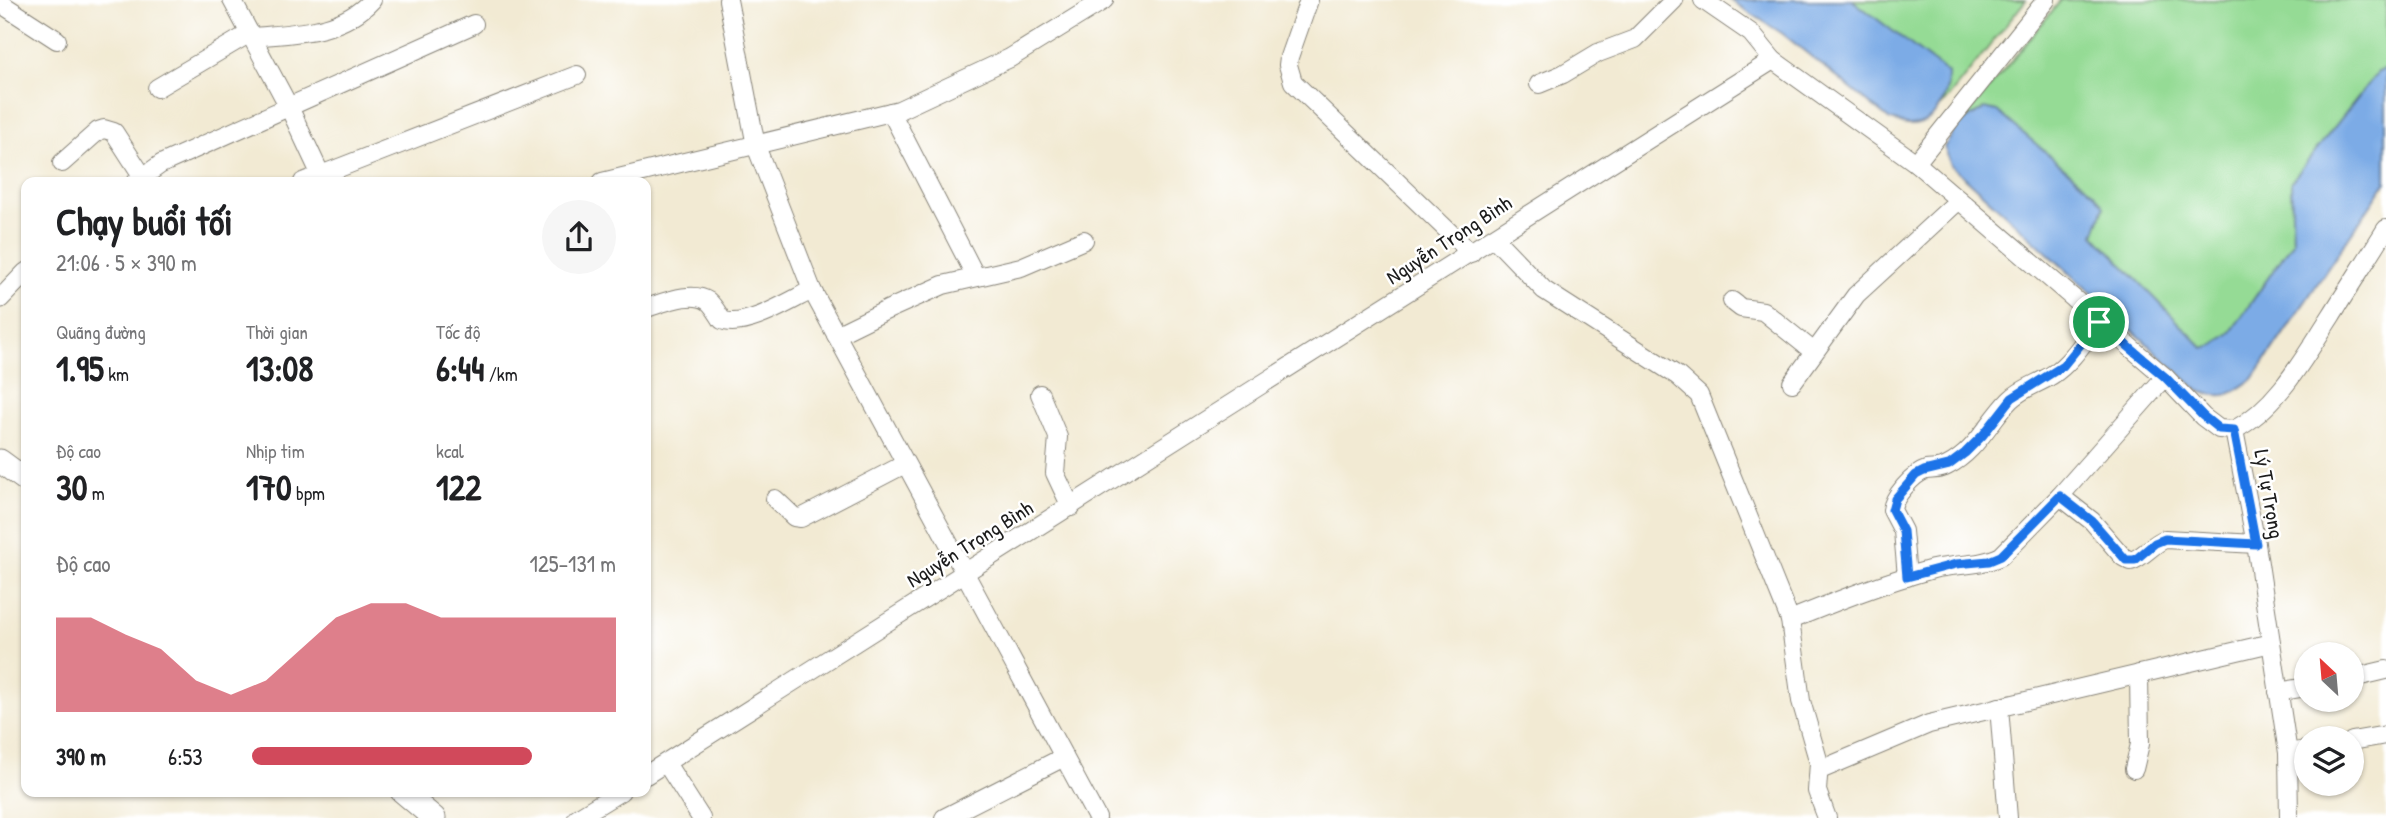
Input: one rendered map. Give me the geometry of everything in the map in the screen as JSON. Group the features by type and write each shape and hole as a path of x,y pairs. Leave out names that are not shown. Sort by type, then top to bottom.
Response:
{"main road":[{"path":"0,461 21,476"},
{"path":"409,797 434,818"}],"street":[{"path":"232,0 289,107 322,177"},
{"path":"157,89 251,35 299,33 337,24 372,0"},
{"path":"728,0 756,146 812,290 1097,818"},
{"path":"623,177 891,112 1010,58 1104,0"},
{"path":"1309,0 1289,57 1288,65 1293,82 1471,253"},
{"path":"1539,84 1563,74 1598,53 1635,39 1674,0"},
{"path":"1703,0 1751,33 1773,60 1916,163 2165,377 2219,429 2234,430"},
{"path":"1916,163 2046,0"},
{"path":"0,4 57,40"},
{"path":"143,177 161,164 474,23"},
{"name":"Nguyễn Trọng Bình","path":"651,772 1773,60"},
{"path":"324,177 577,75"},
{"path":"891,112 976,278"},
{"path":"62,163 98,131 104,129 114,132 137,177"},
{"path":"1792,383 1839,316 1870,281 1959,200"},
{"name":"Lý Tự Trọng","path":"2289,818 2287,753 2256,544 2234,430 2264,410 2281,388 2310,349 2386,229"},
{"path":"1494,238 1544,290 1694,389 1706,410 1790,620 1801,701 1820,770 1817,791 1827,818"},
{"path":"836,335 943,285 1021,267 1084,240"},
{"path":"0,299 21,277"},
{"path":"651,306 684,298 705,299 712,304 722,320 733,323 752,318 812,290"},
{"path":"1732,301 1741,308 1763,311 1814,352"},
{"path":"1907,577 1903,531 1892,510 1895,499 1916,475 1949,465 1965,453 2012,398 2063,366 2099,322"},
{"path":"1790,620 1907,577 1956,564 1989,561 2001,556 2060,496 2165,377"},
{"path":"1040,394 1058,437 1055,473 1071,507"},
{"path":"775,499 794,517 801,518 905,464"},
{"path":"2060,496 2092,521 2126,560 2135,560 2155,543 2165,539 2256,544"},
{"path":"1820,770 1929,724 2271,643"},
{"path":"2364,675 2386,670"},
{"path":"2134,769 2140,744 2139,674"},
{"path":"2278,692 2294,689"},
{"path":"1998,708 2008,818"},
{"path":"2364,739 2386,735"},
{"path":"2287,753 2294,752"},
{"path":"944,818 1064,757"},
{"path":"666,763 701,818"},
{"path":"577,818 611,797"}],"green space":[{"path":"1852,0 2026,0 1941,107 1948,86"},
{"path":"2061,0 2386,0 2386,69 2378,72 2291,182 2293,242 2231,332 2214,345 2203,348 2094,235 2104,207 1984,108 1959,125"}],"water":[{"path":"1730,0 1852,0 1948,73 1943,100 1933,115 1925,121 1907,125 1890,120 1783,34"},
{"path":"2386,69 2386,182 2253,379 2228,394 2216,395 2199,391 1951,165 1944,147 1959,125 1985,108 1997,111 2094,193 2104,206 2094,235 2203,348 2214,345 2231,332 2293,242 2291,182 2378,72"}],"route":[{"path":"2099,322 2165,377 2219,429 2234,430 2256,544 2165,539 2155,543 2139,558 2126,560 2092,521 2060,496 2001,556 1989,561 1956,564 1907,577 1903,531 1891,506 1895,499 1916,475 1945,467 1965,453 2012,398 2063,366 2099,322"}]}
